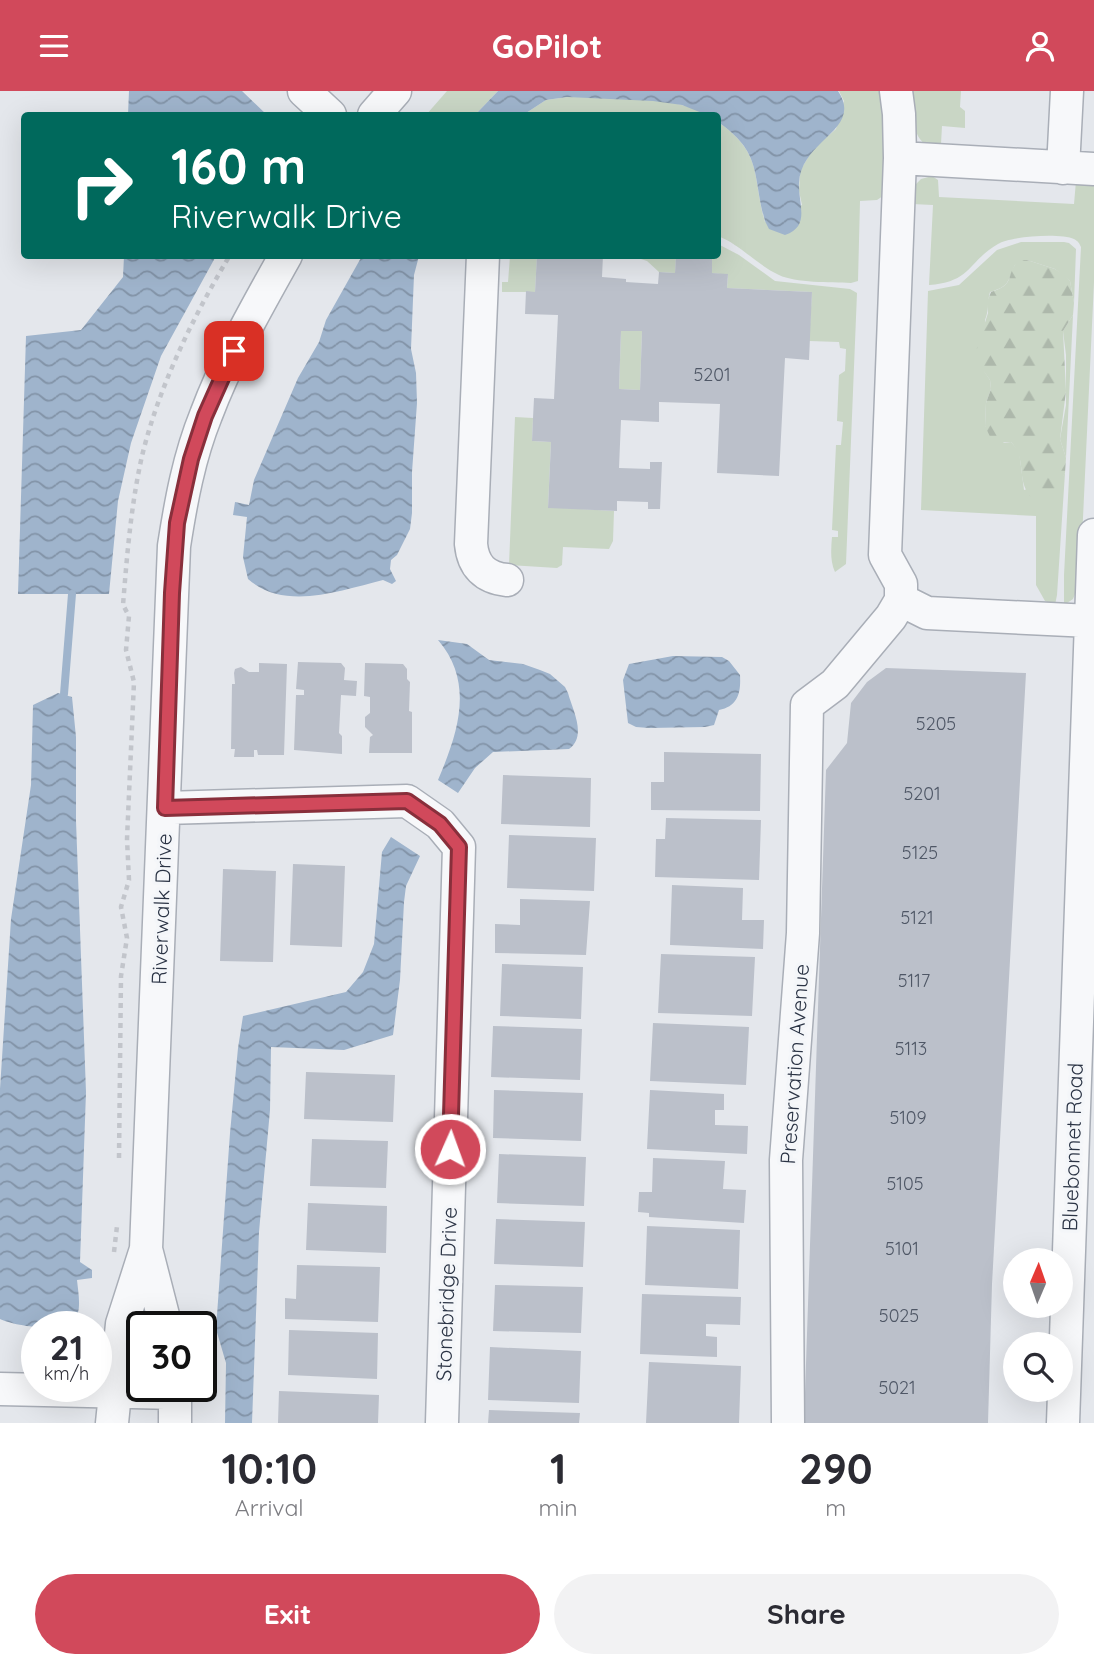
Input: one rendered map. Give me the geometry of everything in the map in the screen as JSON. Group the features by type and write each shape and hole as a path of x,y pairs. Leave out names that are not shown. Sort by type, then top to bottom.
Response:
{"street":[{"path":"304,91 327,112"},
{"path":"376,112 395,91"},
{"path":"896,91 900,158 885,555 901,584 901,600 927,613 1090,621"},
{"path":"1063,168 1067,91"},
{"path":"900,158 1094,169"},
{"name":"Riverwalk Drive","path":"112,1408 122,1324 146,1249 174,546 181,500 205,416 244,329 284,259"},
{"path":"483,259 471,544 472,556 478,567 496,579 507,580"},
{"name":"Bluebonnet Road","path":"1062,1423 1086,977 1090,621 1094,535"},
{"name":"Preservation Avenue","path":"788,1423 786,1160 803,933 807,705 835,684 891,617 901,600"},
{"name":"Stonebridge Drive","path":"165,808 407,801 440,824 459,847 442,1423"},
{"name":"Riverwalk Drive","path":"146,1249 162,1311"},
{"path":"0,1389 112,1408 166,1402"}],"green space":[{"path":"447,91 498,91 478,112 429,112"},
{"path":"839,91 882,91 885,114 883,196 877,200 860,201 858,281 824,282 786,278 721,238 721,124 743,144 754,166 765,222 802,205 799,191 800,171 813,149 836,129 844,101"},
{"path":"911,91 961,91 960,107 965,111 965,128 942,126 941,144 924,143 915,128"},
{"path":"567,97 620,97 677,104 701,112 528,112 546,100"},
{"path":"932,176 938,180 939,197 1074,204 1076,181 1094,183 1094,282 1080,582 1073,599 1064,605 1081,247 1077,241 1067,237 1024,237 1004,241 954,280 929,285 933,205 912,204 915,185 921,179"},
{"path":"1021,242 1064,242 1076,249 1074,303 1070,281 1055,269 1027,260 1015,265 1005,285 990,292 985,320 984,371 990,380 991,389 986,403 985,426 1004,443 1011,442 1019,451 1024,490 1060,480 1065,473 1055,605 1045,601 1036,585 1036,516 921,510 928,291 959,285 997,250"},
{"path":"721,246 775,281 850,289 857,293 846,564 835,572 831,550 832,537 838,537 838,531 832,530 836,445 841,445 843,422 837,421 839,375 845,371 846,349 840,348 839,342 809,341 812,292 727,288 728,275 712,273 712,259 721,259"},
{"path":"510,259 537,259 535,292 502,292 502,282 508,282"},
{"path":"641,259 676,259 675,273 659,272"},
{"path":"1019,260 1055,269 1064,275 1070,281 1074,303 1073,315 1063,331 1066,391 1060,439 1066,458 1065,473 1057,488 1042,498 1032,498 1027,491 1019,456 1011,442 993,443 985,426 990,380 977,362 975,354 988,313 987,302 991,292 1007,283"},
{"path":"1073,315 1066,458 1060,439 1066,405 1063,331"},
{"path":"621,331 642,331 640,390 619,389"},
{"path":"515,417 533,418 532,441 551,442 548,507 614,511 613,541 609,549 563,547 562,565 557,568 509,565"}],"water":[{"path":"129,91 242,91 264,112 128,112"},
{"path":"498,91 838,91 844,104 843,116 838,126 802,168 799,183 801,220 793,231 785,235 769,229 754,166 742,144 721,124 721,112 700,112 682,105 653,101 567,97 546,100 528,112 478,112"},
{"path":"124,259 214,259 161,356 131,443 118,501 109,594 18,594 26,336 81,330 123,277"},
{"path":"360,259 418,259 414,275 411,349 416,373 417,403 410,529 397,555 391,560 390,569 396,581 392,584 383,580 314,596 279,594 263,589 248,579 243,557 247,517 233,515 235,502 249,505 254,480 298,378 319,342 326,320"},
{"path":"438,640 467,644 489,660 523,664 550,674 568,693 578,730 574,744 569,749 493,752 475,768 458,793 438,780 457,726 460,691 449,656"},
{"path":"673,656 722,657 729,661 740,675 737,698 719,710 714,725 649,728 628,723 623,680 629,664"},
{"path":"58,693 72,697 76,737 76,821 86,1092 80,1262 92,1270 92,1278 77,1280 78,1311 21,1311 21,1325 0,1319 0,1089 11,919 31,785 33,705"},
{"path":"391,837 420,856 406,886 400,980 393,1035 344,1050 271,1047 270,1110 259,1232 252,1423 225,1423 226,1363 217,1332 217,1315 230,1133 243,1016 346,992 363,972 374,944 382,852"}],"building":[{"path":"537,259 603,259 602,277 658,284 659,272 675,273 676,259 712,259 712,273 728,274 727,288 812,292 809,360 785,358 779,476 717,473 720,404 659,402 659,422 621,420 619,468 650,469 650,462 662,462 660,509 648,509 648,502 617,501 617,511 548,508 551,442 532,441 534,398 554,399 558,315 525,314 526,291 535,292","holes":["621,331 642,331 640,390 619,389"]},
{"path":"298,662 341,663 345,668 344,680 357,681 356,696 341,695 339,733 342,736 342,754 294,750 296,695 304,695 304,690 296,689"},
{"path":"259,663 287,664 284,755 258,755 257,750 254,750 254,757 234,757 235,749 231,749 232,684 235,684 235,669 241,667 249,672 259,672"},
{"path":"365,663 403,664 407,669 407,679 410,682 409,711 412,712 412,753 369,753 370,737 373,735 365,727 365,717 370,713 370,697 364,696"},
{"path":"886,668 1026,673 992,1284 988,1423 804,1423 826,770 847,743 851,703 867,682"},
{"path":"664,752 761,754 760,811 651,810 651,782 664,782"},
{"path":"503,775 591,778 590,827 501,824"},
{"path":"666,818 761,820 759,880 655,877 656,839 665,839"},
{"path":"509,835 596,838 594,891 507,888"},
{"path":"293,864 345,866 342,947 290,945"},
{"path":"223,869 276,871 273,962 220,961"},
{"path":"672,885 743,888 742,920 764,920 763,949 670,945"},
{"path":"520,899 590,901 586,955 495,953 495,924 520,925"},
{"path":"661,954 755,957 752,1016 658,1013"},
{"path":"502,964 583,967 581,1019 500,1016"},
{"path":"653,1023 749,1027 746,1085 650,1081"},
{"path":"493,1026 582,1029 580,1080 491,1077"},
{"path":"306,1072 395,1075 393,1122 304,1119"},
{"path":"494,1090 583,1093 581,1141 493,1138"},
{"path":"650,1090 724,1094 724,1110 715,1110 715,1125 748,1126 747,1154 647,1149"},
{"path":"312,1139 388,1141 386,1188 310,1186"},
{"path":"499,1154 586,1157 584,1206 497,1203"},
{"path":"653,1158 725,1161 723,1189 746,1190 744,1223 649,1217 649,1213 638,1212 639,1192 652,1192"},
{"path":"308,1203 387,1206 386,1253 306,1250"},
{"path":"496,1219 585,1222 583,1267 494,1264"},
{"path":"647,1226 740,1230 738,1289 645,1285"},
{"path":"297,1265 380,1267 378,1322 285,1319 285,1298 296,1299"},
{"path":"495,1285 583,1287 581,1333 493,1331"},
{"path":"642,1294 741,1297 740,1325 706,1324 706,1336 717,1337 717,1357 640,1354"},
{"path":"289,1330 378,1333 377,1379 288,1375"},
{"path":"490,1347 581,1351 579,1403 488,1400"},
{"path":"649,1362 741,1366 739,1423 646,1423"},
{"path":"279,1391 379,1395 378,1423 278,1423"},
{"path":"489,1410 580,1413 579,1423 488,1423"}],"waterway":[{"path":"64,694 72,594"}],"route":[{"path":"234,351 205,416 191,459 177,523 165,808 407,801 440,824 459,847 450,1149"}]}
